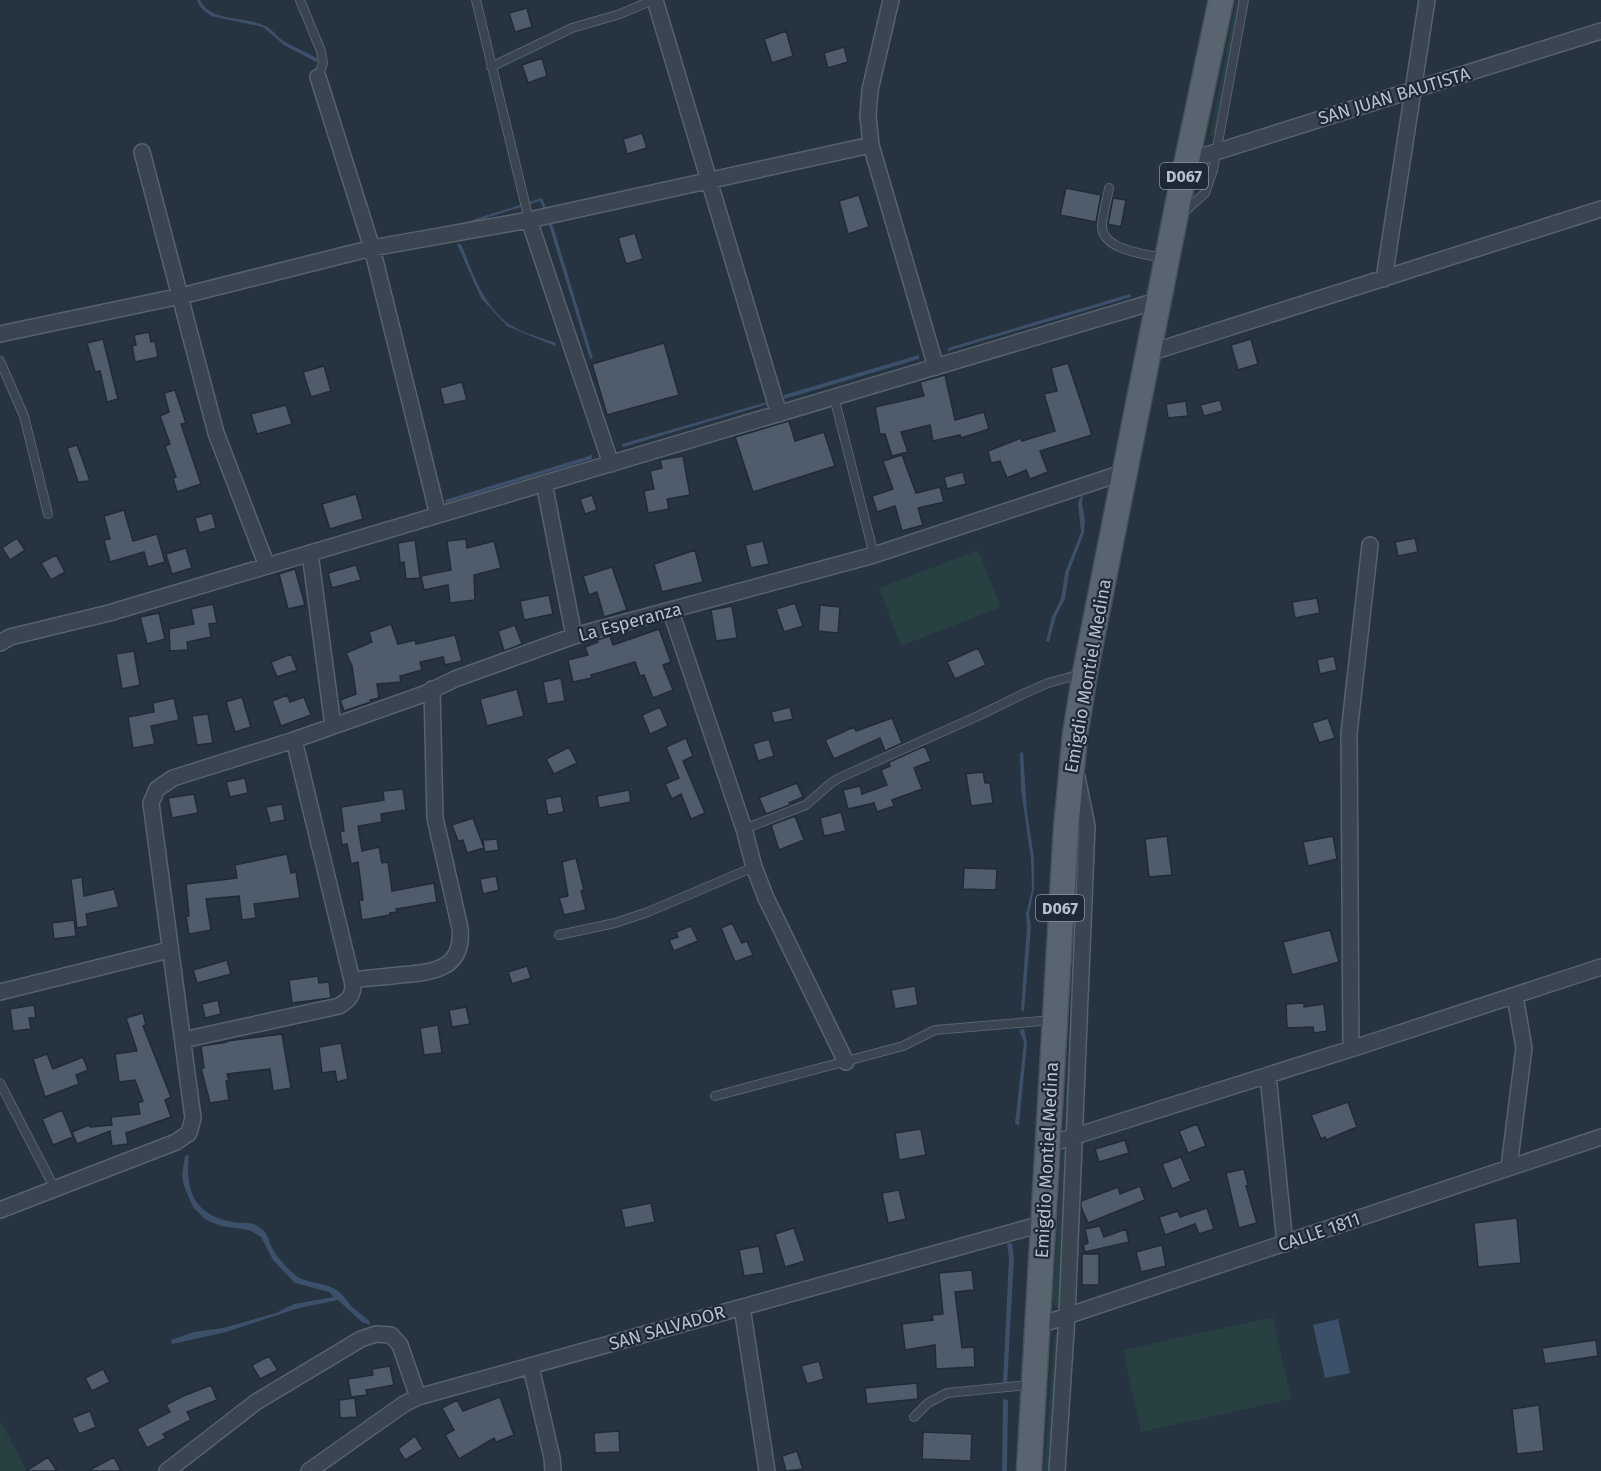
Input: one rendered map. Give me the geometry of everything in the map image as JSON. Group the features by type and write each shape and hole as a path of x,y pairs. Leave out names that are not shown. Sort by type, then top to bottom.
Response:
{"main road":[{"name":"Emigdio Montiel Medina","path":"1029,1471 1061,891 1072,754 1085,673 1160,300 1172,231 1175,197 1187,161 1221,0"}],"street":[{"path":"654,0 779,414"},
{"path":"891,0 870,90 868,116 871,145 936,367"},
{"path":"1384,279 1427,0"},
{"name":"SAN JUAN BAUTISTA","path":"1187,161 1601,31"},
{"path":"318,77 372,248 438,515"},
{"path":"0,334 181,296 372,248 529,220 871,145"},
{"path":"142,152 216,433 267,566"},
{"path":"1149,353 1601,209"},
{"path":"529,220 611,464"},
{"path":"0,643 9,636 109,613 1160,300"},
{"name":"La Esperanza","path":"170,950 151,802 157,789 173,778 294,740 424,694 574,636 671,612 874,555 1125,472"},
{"path":"544,483 574,636"},
{"path":"1351,1049 1349,733 1370,545"},
{"path":"310,553 333,726"},
{"path":"671,612 766,898 846,1062"},
{"path":"352,980 430,972 445,967 455,956 461,942 460,928 435,818 432,689"},
{"path":"183,1040 339,1006 348,1001 352,994 352,980 294,740"},
{"path":"1057,1471 1067,1316 1087,826 1072,754"},
{"path":"0,992 170,950 193,1118 189,1133 176,1142 0,1210"},
{"path":"1047,1145 1601,967"},
{"path":"1509,1167 1524,1048 1515,996"},
{"path":"1268,1075 1285,1244"},
{"name":"CALLE 1811","path":"1037,1326 1601,1137"},
{"name":"SAN SALVADOR","path":"309,1471 404,1404 418,1397 1042,1224"},
{"path":"742,1307 767,1471"},
{"path":"166,1471 256,1401 361,1339 376,1334 391,1335 400,1346 418,1397"},
{"path":"531,1366 553,1471"}],"lane":[{"path":"300,0 321,51 323,63 318,77"},
{"path":"476,0 529,220"},
{"path":"491,67 572,28 620,14 654,0"},
{"path":"1172,231 1186,209 1204,194 1213,170 1244,0"},
{"path":"1109,188 1102,227 1107,239 1115,246 1167,259"},
{"path":"0,362 24,416 48,514"},
{"path":"834,397 874,555"},
{"path":"744,829 807,805 839,778 1048,683 1085,673"},
{"path":"559,935 615,923 648,912 754,867"},
{"path":"715,1096 903,1046 926,1033 943,1028 1055,1020"},
{"path":"0,1083 55,1189"},
{"path":"914,1417 928,1403 947,1394 1034,1384"}],"green space":[{"path":"1236,0 1241,0 1215,133 1212,137 1210,136"},
{"path":"978,550 1001,607 901,646 879,588"},
{"path":"1080,814 1068,1129 1066,1130 1064,1128"},
{"path":"1068,1146 1060,1308 1058,1309 1054,1306 1053,1301 1062,1152"},
{"path":"1273,1317 1291,1399 1141,1432 1123,1350"},
{"path":"1059,1332 1050,1471 1044,1471 1054,1336"},
{"path":"1,1422 27,1471 0,1471"}],"water":[{"path":"197,0 200,0 211,12 266,26 285,42 318,59 316,62 284,45 263,27 211,16 201,8"},
{"path":"324,71 378,240 466,222 542,198 548,212 545,213 540,201 467,224 376,242 322,73"},
{"path":"552,223 593,358 590,359 549,225"},
{"path":"457,244 461,244 483,295 497,313 516,328 556,343 555,346 507,326 481,298"},
{"path":"1130,294 1131,297 948,351 948,348"},
{"path":"919,355 919,359 784,399 784,395"},
{"path":"767,402 768,404 623,447 622,444"},
{"path":"592,455 592,459 446,503 445,500"},
{"path":"1083,496 1084,533 1069,572 1065,599 1056,616 1049,642 1046,641 1052,617 1061,599 1065,573 1081,532 1078,504 1080,497"},
{"path":"1023,752 1027,812 1034,858 1034,889 1029,914 1031,927 1024,1011 1021,1010 1026,914 1032,889 1031,859 1021,789 1020,753"},
{"path":"1024,1029 1027,1042 1019,1125 1015,1124 1024,1042 1019,1030"},
{"path":"189,1155 191,1190 201,1207 220,1219 259,1227 266,1233 278,1257 294,1274 302,1279 336,1290 370,1322 370,1325 362,1322 338,1300 299,1308 226,1332 172,1344 171,1340 194,1332 223,1328 276,1313 294,1304 334,1297 329,1292 295,1283 273,1260 261,1237 249,1230 221,1226 206,1220 193,1207 184,1186 182,1175 185,1156"},
{"path":"1012,1243 1014,1258 1007,1385 1003,1384 1009,1258 1007,1244"},
{"path":"1338,1319 1350,1373 1325,1378 1313,1325"},
{"path":"1003,1399 1008,1400 1007,1471 1002,1471"}],"building":[{"path":"527,8 532,27 515,32 509,13"},
{"path":"786,31 793,56 772,63 764,39"},
{"path":"844,47 848,62 828,68 824,53"},
{"path":"542,58 547,76 528,83 522,65"},
{"path":"642,133 647,148 627,154 623,139"},
{"path":"1066,188 1101,195 1096,222 1060,215"},
{"path":"859,195 869,227 848,234 839,201"},
{"path":"1113,198 1126,200 1121,227 1108,224"},
{"path":"635,233 643,259 626,264 618,238"},
{"path":"149,332 151,342 155,341 158,357 135,362 132,346 136,345 134,335"},
{"path":"103,339 118,399 107,402 100,371 95,372 87,343"},
{"path":"1251,339 1258,364 1238,370 1231,345"},
{"path":"664,343 679,395 607,415 592,364"},
{"path":"1068,363 1092,435 1040,451 1048,472 1030,479 1026,470 1007,478 1000,461 991,463 988,451 1021,438 1022,441 1055,431 1044,394 1057,391 1051,368"},
{"path":"324,366 331,391 311,397 303,372"},
{"path":"945,375 955,420 984,412 989,429 961,438 960,435 933,441 930,425 901,432 908,452 892,456 885,434 880,434 875,407 924,396 920,382"},
{"path":"462,382 467,400 444,405 440,388"},
{"path":"175,390 186,423 181,424 201,484 177,492 173,478 176,477 165,446 170,444 160,416 169,412 164,393"},
{"path":"1220,400 1223,411 1204,416 1200,405"},
{"path":"1186,401 1188,416 1168,418 1166,404"},
{"path":"286,405 292,424 257,434 251,414"},
{"path":"789,421 795,441 824,432 835,466 753,492 735,437"},
{"path":"77,445 90,481 78,482 67,448"},
{"path":"902,455 916,493 940,487 944,502 918,508 923,525 902,531 895,506 877,512 872,496 893,489 883,461"},
{"path":"683,456 690,495 667,499 669,509 648,513 644,491 654,489 650,471 662,468 660,460"},
{"path":"963,472 966,484 947,489 944,477"},
{"path":"356,494 363,519 330,529 322,504"},
{"path":"592,495 597,510 585,514 580,499"},
{"path":"124,510 133,541 157,534 165,562 148,567 144,552 110,562 104,540 110,539 104,516"},
{"path":"212,513 216,528 199,533 195,518"},
{"path":"17,538 25,550 10,560 2,548"},
{"path":"1415,538 1418,552 1398,556 1395,542"},
{"path":"466,539 467,548 494,541 501,568 474,575 475,600 450,603 448,585 424,590 421,576 451,570 447,541"},
{"path":"415,540 420,578 406,579 404,562 400,563 398,543"},
{"path":"763,541 769,564 751,568 745,545"},
{"path":"186,548 192,568 172,574 166,554"},
{"path":"695,550 703,582 662,592 654,564"},
{"path":"56,555 65,572 51,580 41,563"},
{"path":"356,565 361,580 332,588 328,573"},
{"path":"612,567 627,610 604,617 597,592 589,595 583,576"},
{"path":"295,569 305,605 288,609 279,574"},
{"path":"549,595 553,614 524,620 520,601"},
{"path":"1317,598 1320,613 1295,618 1292,602"},
{"path":"795,603 803,626 784,632 776,609"},
{"path":"213,604 217,623 209,624 211,637 187,642 188,650 170,651 169,629 194,624 191,609"},
{"path":"820,605 840,607 838,633 818,631"},
{"path":"732,606 737,638 716,641 711,610"},
{"path":"159,613 165,639 147,644 140,617"},
{"path":"391,624 398,644 415,640 416,644 455,635 462,661 445,665 443,657 420,662 422,670 400,676 401,682 377,684 379,698 344,711 340,700 356,694 352,666 346,653 372,642 369,632"},
{"path":"515,625 522,644 504,651 498,631"},
{"path":"659,629 671,662 663,665 673,690 653,698 644,675 640,676 635,662 591,675 592,678 573,682 568,660 588,655 585,647 610,636 613,645"},
{"path":"978,648 986,665 955,679 947,662"},
{"path":"134,651 140,685 122,689 116,654"},
{"path":"291,654 297,670 277,677 271,662"},
{"path":"1334,656 1337,670 1320,674 1317,660"},
{"path":"561,678 565,701 547,704 543,682"},
{"path":"517,689 524,716 487,726 480,699"},
{"path":"287,695 290,702 304,697 311,715 281,726 272,701"},
{"path":"242,697 251,727 235,732 226,702"},
{"path":"174,698 179,720 151,726 155,744 133,748 128,717 154,712 153,703"},
{"path":"660,707 668,726 650,734 642,715"},
{"path":"790,707 793,719 774,723 771,712"},
{"path":"208,714 213,743 197,745 192,716"},
{"path":"892,718 902,743 885,751 880,738 834,759 825,740 854,727 856,731"},
{"path":"1328,718 1335,738 1319,743 1312,723"},
{"path":"686,738 693,756 683,761 705,813 691,819 681,794 672,799 665,784 679,778 666,747"},
{"path":"769,739 774,756 758,761 753,744"},
{"path":"925,746 931,761 914,768 922,789 892,800 894,806 877,812 874,803 848,809 843,790 860,786 862,794 887,785 881,770 890,766 889,762"},
{"path":"569,747 577,763 554,774 546,759"},
{"path":"983,772 985,783 990,783 993,803 971,806 966,774"},
{"path":"245,778 248,793 230,797 226,782"},
{"path":"797,783 803,797 789,803 790,805 766,814 759,798"},
{"path":"403,789 406,810 381,814 382,822 358,826 362,851 379,847 382,863 388,862 392,891 434,883 437,902 396,909 397,912 390,913 390,915 362,920 359,900 363,900 358,862 351,864 347,844 342,845 340,832 344,831 341,807 384,800 383,791"},
{"path":"629,790 631,802 599,808 597,796"},
{"path":"194,794 198,813 172,818 168,798"},
{"path":"561,796 564,812 548,815 545,799"},
{"path":"282,804 285,820 270,823 266,807"},
{"path":"841,812 846,831 824,836 820,818"},
{"path":"795,816 804,840 779,850 771,825"},
{"path":"473,818 484,848 467,853 463,840 458,841 452,825"},
{"path":"1167,836 1172,875 1149,877 1145,839"},
{"path":"1333,836 1337,859 1308,866 1303,842"},
{"path":"497,839 499,850 485,852 483,840"},
{"path":"287,854 291,873 296,872 300,898 254,904 256,918 242,920 239,896 206,899 211,930 189,934 186,916 189,916 186,884 237,878 235,865"},
{"path":"576,858 584,890 581,891 586,910 564,915 559,898 568,896 562,862"},
{"path":"964,868 997,869 996,890 963,889"},
{"path":"496,876 499,890 483,894 480,879"},
{"path":"82,877 84,896 114,889 119,907 86,914 88,926 77,928 71,879"},
{"path":"74,920 76,936 54,939 52,923"},
{"path":"732,923 742,943 747,941 753,955 735,962 721,928"},
{"path":"691,926 698,941 674,951 669,940 678,937 676,932"},
{"path":"1330,930 1339,962 1292,975 1283,942"},
{"path":"227,960 231,974 197,983 193,970"},
{"path":"527,966 531,978 512,984 508,972"},
{"path":"318,976 319,983 329,982 331,998 292,1003 289,980"},
{"path":"915,986 918,1005 895,1009 891,990"},
{"path":"218,1000 221,1014 205,1018 202,1004"},
{"path":"1304,1003 1304,1007 1324,1004 1327,1031 1314,1033 1313,1027 1287,1028 1286,1004"},
{"path":"34,1005 36,1018 29,1018 31,1029 13,1031 10,1009"},
{"path":"466,1007 470,1024 452,1027 449,1010"},
{"path":"143,1013 146,1025 143,1026 171,1097 165,1100 171,1117 126,1133 128,1144 112,1146 110,1131 77,1144 72,1132 89,1125 90,1127 112,1125 111,1117 140,1114 138,1103 143,1101 135,1080 119,1082 115,1054 137,1051 126,1018"},
{"path":"438,1025 442,1053 424,1055 420,1028"},
{"path":"282,1034 291,1088 273,1091 270,1069 227,1074 229,1100 210,1103 201,1068 204,1068 201,1046"},
{"path":"341,1043 348,1079 337,1082 335,1071 322,1073 319,1047"},
{"path":"47,1054 53,1069 83,1057 88,1070 76,1075 79,1084 45,1097 33,1059"},
{"path":"1348,1102 1357,1127 1326,1140 1325,1137 1321,1139 1311,1115"},
{"path":"62,1110 73,1137 53,1145 42,1119"},
{"path":"1197,1124 1206,1146 1188,1153 1179,1131"},
{"path":"921,1129 926,1155 899,1160 895,1133"},
{"path":"1125,1140 1129,1153 1099,1162 1095,1149"},
{"path":"1181,1157 1191,1181 1172,1189 1162,1164"},
{"path":"1244,1169 1248,1185 1246,1186 1257,1223 1239,1228 1226,1173"},
{"path":"1140,1186 1145,1200 1088,1223 1081,1207 1081,1201 1118,1187 1120,1194"},
{"path":"899,1190 906,1219 888,1223 882,1193"},
{"path":"651,1203 655,1222 625,1228 621,1209"},
{"path":"1207,1208 1214,1229 1199,1234 1195,1224 1165,1235 1159,1217 1178,1211 1180,1217"},
{"path":"1517,1218 1521,1263 1478,1267 1474,1223"},
{"path":"1100,1226 1104,1237 1126,1229 1129,1242 1085,1252 1083,1245 1088,1243 1085,1229"},
{"path":"794,1228 805,1261 785,1267 775,1234"},
{"path":"1162,1245 1166,1266 1141,1272 1136,1252"},
{"path":"759,1246 764,1273 744,1276 739,1250"},
{"path":"1082,1254 1099,1254 1099,1285 1082,1285"},
{"path":"972,1270 974,1290 955,1292 962,1348 974,1347 975,1367 936,1369 935,1345 905,1350 902,1324 933,1320 932,1315 943,1314 939,1273"},
{"path":"1596,1340 1598,1356 1545,1364 1542,1348"},
{"path":"269,1356 278,1370 260,1379 252,1365"},
{"path":"819,1361 824,1379 807,1384 801,1366"},
{"path":"390,1366 394,1385 366,1390 367,1395 351,1397 348,1379 373,1375 372,1369"},
{"path":"103,1369 110,1382 92,1391 85,1378"},
{"path":"917,1383 918,1399 867,1404 865,1388"},
{"path":"211,1385 217,1400 187,1412 191,1420 163,1434 166,1438 147,1448 137,1429 170,1412 166,1405"},
{"path":"500,1397 514,1435 496,1442 494,1438 459,1459 445,1435 454,1430 442,1408 457,1400 463,1411"},
{"path":"355,1398 357,1417 340,1418 339,1400"},
{"path":"1539,1405 1544,1451 1517,1454 1512,1409"},
{"path":"90,1411 96,1427 79,1434 72,1418"},
{"path":"619,1431 620,1452 595,1453 594,1433"},
{"path":"923,1432 972,1434 971,1461 922,1459"},
{"path":"415,1436 423,1449 405,1460 398,1449"},
{"path":"797,1451 803,1469 786,1471 782,1456"},
{"path":"48,1457 57,1471 26,1471"},
{"path":"114,1457 121,1471 88,1471"}]}
